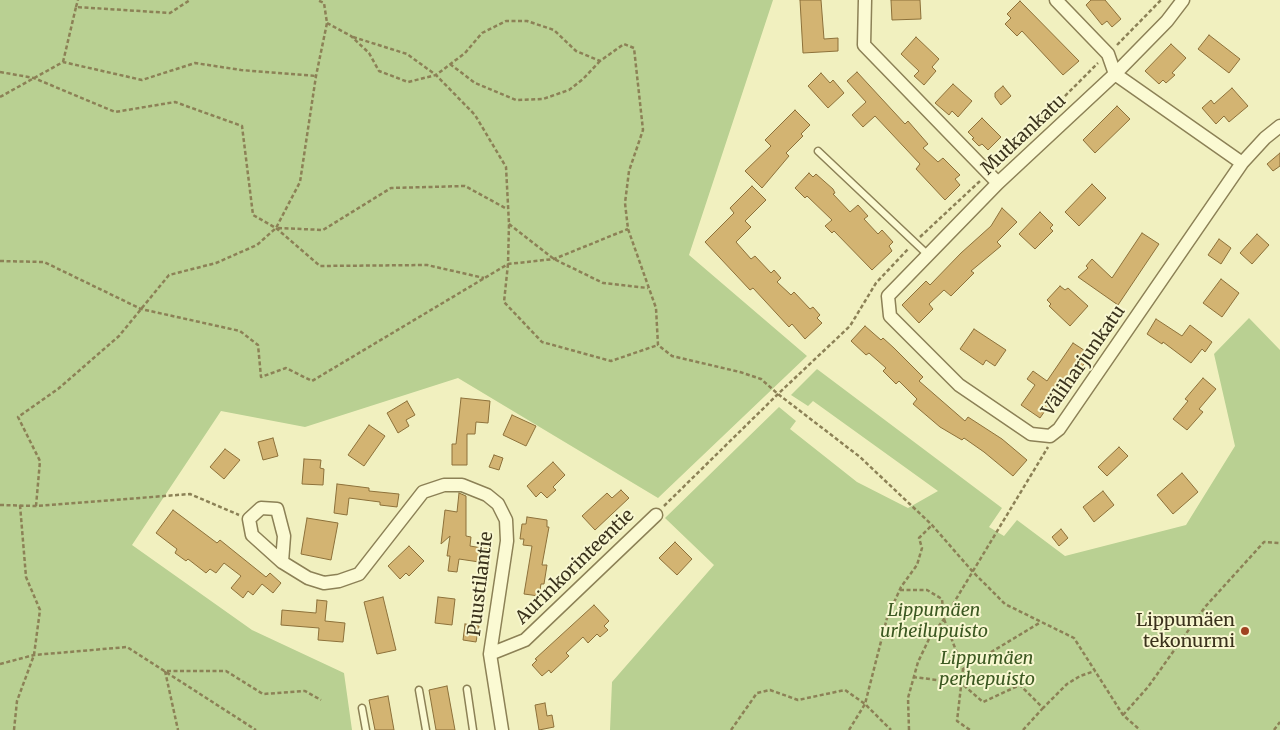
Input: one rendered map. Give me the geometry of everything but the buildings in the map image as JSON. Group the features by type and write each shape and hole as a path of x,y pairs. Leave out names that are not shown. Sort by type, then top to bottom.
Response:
{"street":[{"path":"865,0 864,45 998,183"},
{"path":"1056,0 1108,54 1115,74 1242,163"},
{"name":"Mutkankatu","path":"888,296 998,183 1115,74 1167,21 1183,0"},
{"name":"Väliharjunkatu","path":"888,296 890,316 959,385 1031,434 1050,436 1059,429 1242,163 1265,138 1280,126"},
{"name":"Puustilantie","path":"248,519 252,535 282,562 308,578 324,583 339,581 359,574 423,492 444,484 462,485 487,495 498,504 506,520 507,541 490,654 502,730"},
{"path":"248,519 261,508 277,510 284,536 282,562"},
{"name":"Aurinkorinteentie","path":"490,654 525,640 656,514"}],"lane":[{"path":"818,151 928,254"},
{"path":"467,689 473,730"},
{"path":"419,690 426,730"},
{"path":"362,708 366,730"}],"path":[{"path":"63,62 78,0"},
{"path":"76,7 170,13 190,0"},
{"path":"36,506 40,461 18,417 58,389 119,336 169,275 216,263 257,245 276,228 300,182 316,76 327,23 325,1 317,0"},
{"path":"350,36 369,53 379,71 408,82 436,75 465,54 482,33 506,21 527,21 554,30 576,51 600,61"},
{"path":"327,23 350,36 407,54 436,75 475,115 506,167 509,224 508,264 504,302 542,342 612,361 658,345"},
{"path":"450,64 475,83 516,100 543,99 569,90 600,61 624,44 634,48 643,130 629,171 625,203 628,228 656,308 658,345 672,356 740,372 761,379 860,457 932,524 973,572 1005,604 1074,638 1123,715 1140,730"},
{"path":"0,97 63,62 142,80 195,63 241,70 316,76"},
{"path":"0,72 34,78 115,112 175,102 242,126 253,215 276,228 320,266 427,266 484,278"},
{"path":"276,228 323,230 391,188 465,186 508,209"},
{"path":"509,224 554,259 603,283 648,288"},
{"path":"0,261 44,262 141,309 240,332 258,345 261,376 286,368 312,380 508,264 554,259 628,228"},
{"path":"909,730 908,698 918,662 929,639 944,619 1048,449 1050,436"},
{"path":"0,505 36,506 190,494 248,519"},
{"path":"14,730 17,701 34,655 40,610 26,577 20,505"},
{"path":"849,730 865,704 886,618 900,590 918,565 922,548 919,538 932,524"},
{"path":"1123,715 1148,687 1205,607 1264,542 1280,543"},
{"path":"900,590 927,590 942,599 944,619 963,669 957,721 970,730"},
{"path":"963,669 1041,622"},
{"path":"0,664 34,655 127,647 256,730"},
{"path":"165,671 226,671 263,694 304,691 321,700"},
{"path":"165,671 178,730"},
{"path":"1023,730 1067,684 1080,676 1095,671"},
{"path":"913,677 961,683 983,702 1020,686 1043,708"},
{"path":"731,730 757,692 770,690 798,700 845,690 865,704 891,730"},
{"path":"1274,730 1280,722"}],"green space":[{"path":"0,0 773,0 689,255 807,356 658,498 458,378 305,427 221,411 132,545 252,630 344,673 352,730 0,730"},
{"path":"1249,318 1280,350 1280,730 610,730 612,682 714,565 665,518 779,407 796,421 790,429 857,482 908,508 938,491 813,401 808,406 791,395 817,369 1002,508 989,527 1004,536 1017,520 1065,556 1186,525 1235,446 1214,354"}],"place":[{"name":"Lippumäen tekonurmi","path":"1245,631"}],"park label":[{"name":"Lippumäen urheilupuisto","path":"934,621"},
{"name":"Lippumäen perhepuisto","path":"987,670"}]}
